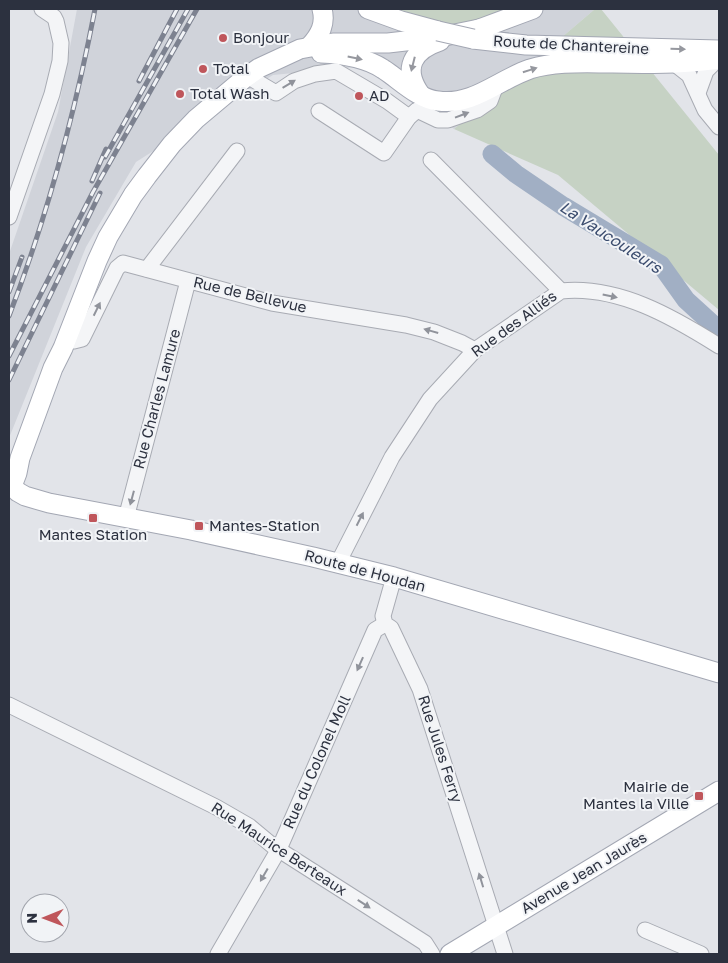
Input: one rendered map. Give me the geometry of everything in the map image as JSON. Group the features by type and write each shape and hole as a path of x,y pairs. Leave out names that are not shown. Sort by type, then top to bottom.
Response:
{"main road":[{"path":"310,46 319,36 323,25 322,9"},
{"name":"Route de Chantereine","path":"368,9 401,21 438,31 478,33 511,44 718,56"},
{"path":"415,107 411,71 413,61 418,52 429,45 478,33 534,9"},
{"path":"13,482 22,451 53,368 108,237 133,195 172,144 196,118 228,93 284,55 310,46 332,43 413,40 478,33"},
{"path":"252,76 304,56 329,54 359,58 376,65 415,107"},
{"path":"415,107 433,101 458,101 476,96 528,70 561,64 675,64 718,56"},
{"name":"Route de Houdan","path":"13,482 18,492 34,499 338,563 394,577 719,674"},
{"name":"Avenue Jean Jaurès","path":"450,954 719,792"}],"street":[{"path":"9,217 52,94 60,61 61,43 56,21 45,10"},
{"path":"698,94 706,71 718,56"},
{"path":"675,64 689,75 705,110 719,127"},
{"path":"252,76 276,93 294,81 315,74 336,71 373,92 415,107 384,153 319,111"},
{"path":"147,269 237,151"},
{"name":"Rue des Alliés","path":"338,563 392,456 430,399 475,350 562,291 430,160"},
{"name":"Rue de Bellevue","path":"65,343 82,338 117,268 123,263 272,303 406,325 462,342 475,350"},
{"name":"Rue Charles Lamure","path":"126,518 188,281"},
{"path":"562,291 588,291 623,298 647,306 719,346"},
{"path":"385,624 383,616 394,577"},
{"name":"Rue du Colonel Moll","path":"218,954 279,849 375,630 385,624"},
{"name":"Rue Jules Ferry","path":"385,624 391,628 420,689 505,954"},
{"name":"Rue Maurice Berteaux","path":"9,705 216,807 249,826 279,849 425,943 432,954"},
{"path":"645,930 701,954"}],"shaded area":[{"path":"77,9 595,9 454,129 367,66 273,75 136,162 86,247 9,438 9,254 58,112"}],"green space":[{"path":"390,9 510,9 481,20 451,26"},
{"path":"595,9 601,9 719,155 719,310 558,175 454,129"}],"waterway":[{"name":"La Vaucouleurs","path":"492,154 516,174 563,206 661,265 686,300 719,330"}],"railway":[{"path":"9,316 36,241 59,164 95,9"},
{"path":"139,81 177,9"},
{"path":"105,157 188,9"},
{"path":"9,356 93,192 197,9"},
{"path":"92,181 106,149"},
{"path":"9,380 100,193"},
{"path":"9,292 22,257"}],"place":[{"name":"Bonjour","path":"223,38"},
{"name":"Total","path":"203,69"},
{"name":"Total Wash","path":"180,94"},
{"name":"AD","path":"359,96"},
{"name":"Mantes Station","path":"93,518"},
{"name":"Mantes-Station","path":"199,526"},
{"name":"Mairie de Mantes la Ville","path":"699,796"}]}
